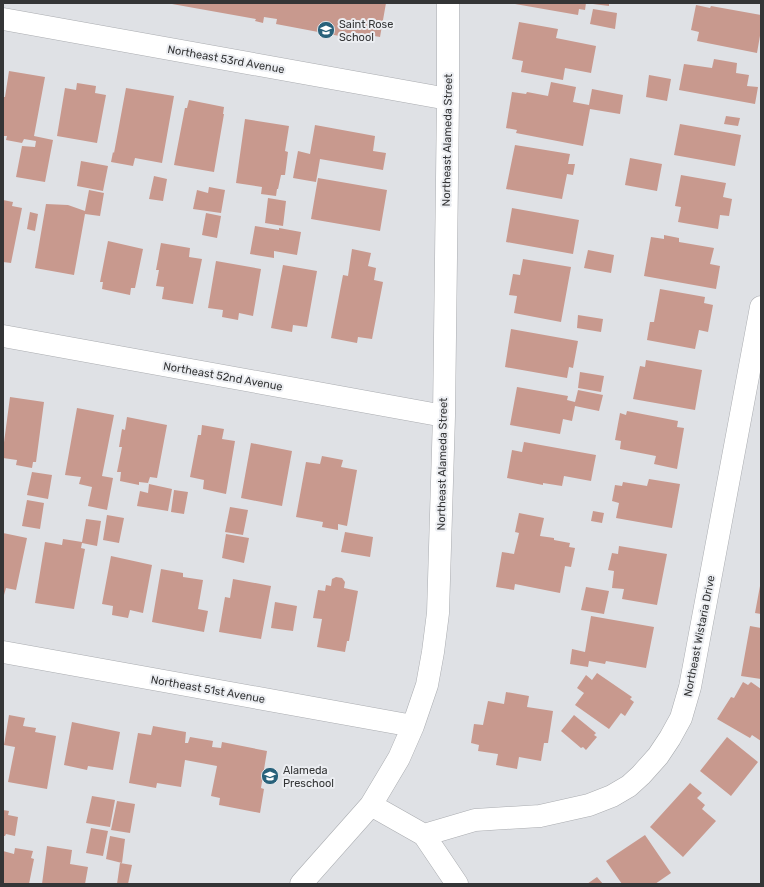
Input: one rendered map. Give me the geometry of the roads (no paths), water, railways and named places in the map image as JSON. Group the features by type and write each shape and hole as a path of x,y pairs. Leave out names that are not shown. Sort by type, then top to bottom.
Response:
{"street":[{"name":"Northeast Alameda Street","path":"301,884 371,805 398,758 413,726 427,686 433,652 438,613 444,416 448,3"},
{"name":"Northeast 53rd Avenue","path":"3,19 448,99"},
{"name":"Northeast Wistaria Drive","path":"424,835 475,820 540,816 589,805 612,796 630,786 658,756 670,738 681,718 690,687 761,307"},
{"name":"Northeast 52nd Avenue","path":"3,336 444,416"},
{"name":"Northeast 51st Avenue","path":"3,652 413,726"},
{"path":"371,805 424,835 457,884"}],"place":[{"name":"Saint Rose School","path":"326,30"},
{"name":"Alameda Preschool","path":"270,776"}]}
